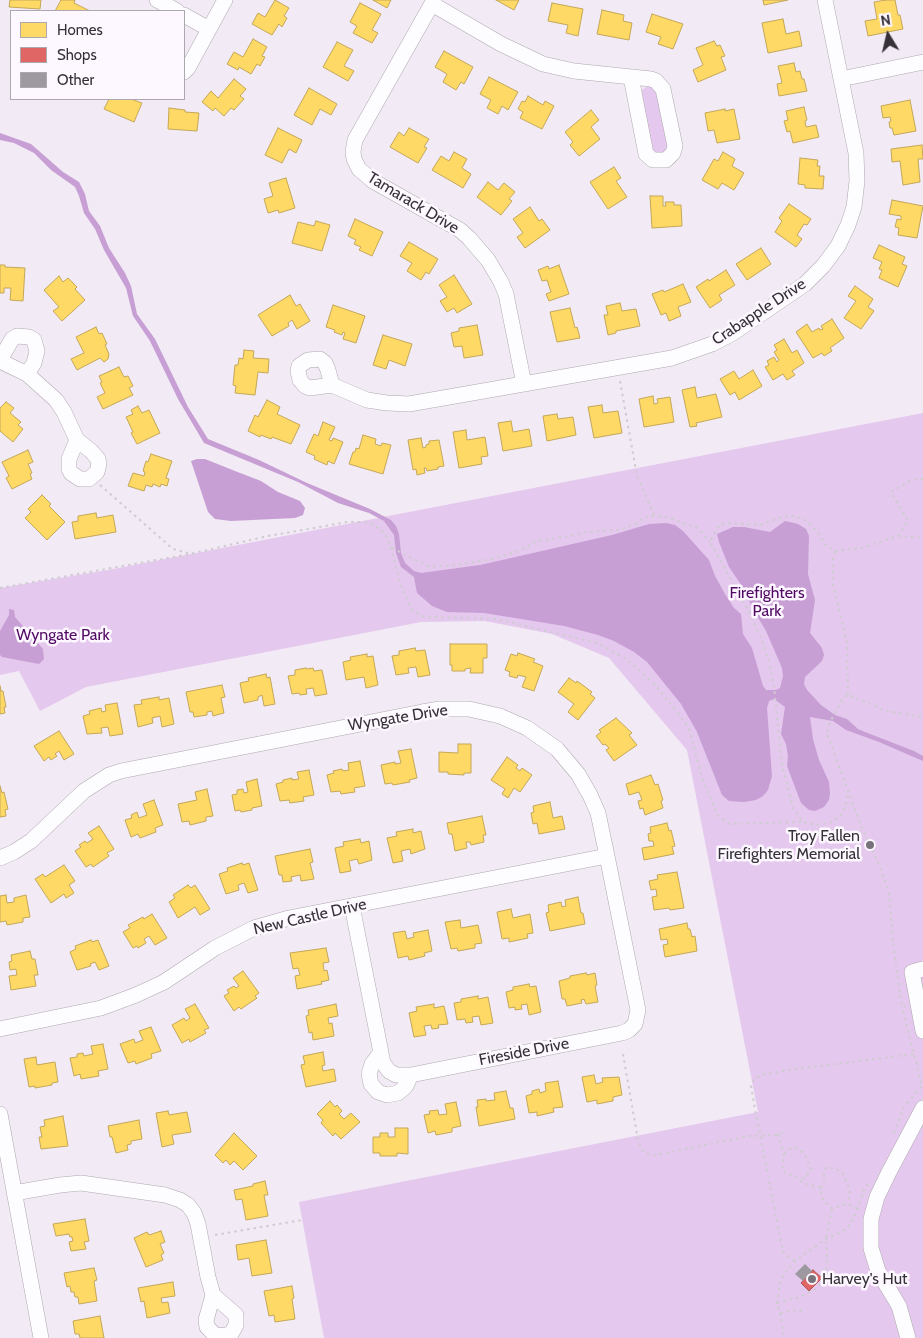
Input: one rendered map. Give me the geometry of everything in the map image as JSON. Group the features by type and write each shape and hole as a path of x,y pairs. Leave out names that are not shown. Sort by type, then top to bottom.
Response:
{"street":[{"path":"157,0 175,10"},
{"path":"185,71 225,0"},
{"name":"Crabapple Drive","path":"332,385 366,400 408,404 663,360 696,351 712,344 738,329 804,284 829,259 848,225 854,207 857,181 856,153 825,0"},
{"path":"433,2 530,59 557,68 656,80 663,89 675,146 673,153 666,160 653,160 646,154 631,77"},
{"name":"Tamarack Drive","path":"433,2 355,140 354,159 359,170 373,181 460,230 480,249 506,294 524,384"},
{"path":"185,16 209,29"},
{"path":"841,79 923,62"},
{"path":"27,374 34,363 37,351 34,340 29,337 17,336 12,339 0,361 27,374 56,400 64,412 77,440"},
{"name":"Wyngate Drive","path":"0,858 31,841 84,790 109,775 121,771 422,712 453,708 469,709 507,718 527,728 557,749 578,774 598,813 638,1010 635,1024"},
{"name":"New Castle Drive","path":"0,1029 101,1008 136,995 164,982 215,948 254,928 289,918 607,856"},
{"name":"Fireside Drive","path":"352,906 384,1066 396,1075 411,1075 622,1033 629,1030 635,1024"},
{"path":"923,969 912,972 923,1031"},
{"path":"381,1052 372,1064 369,1074 371,1084 378,1092 387,1095 398,1093 406,1086 411,1075"},
{"path":"908,1338 899,1306 878,1271 871,1248 871,1219 888,1174 923,1108"},
{"path":"0,1114 41,1338"},
{"path":"14,1193 80,1183 165,1195 180,1200 188,1205 194,1213 198,1224 208,1278 214,1295"}],"path":[{"path":"620,381 637,476 654,516"},
{"path":"898,536 908,520 891,492 911,480 923,479"},
{"path":"97,482 173,550 190,554"},
{"path":"391,548 430,567 448,566 492,559 519,551 533,543 544,540 584,532 618,530 636,524 643,518 654,516 680,521 698,528 710,542 749,612 762,640 774,688 784,777 793,808 803,822"},
{"path":"710,542 719,525 728,522 759,525 782,517 796,516 805,520 818,532 825,544 835,551 862,548 898,536 923,538"},
{"path":"0,588 190,554 268,536 347,522 364,522 382,531 388,539 406,599 412,610 424,617 496,619 530,626 598,642 628,660 654,684 680,714 690,731 702,778 718,816 730,824 803,822 817,825 832,822 843,813 849,792"},
{"path":"835,551 833,585 847,643 848,695"},
{"path":"848,695 843,698 838,707 828,726 827,734 889,892 894,951 902,1007 922,1086 904,1108 891,1140"},
{"path":"848,695 887,711 923,718"},
{"path":"902,1007 918,1004"},
{"path":"623,1054 638,1140 642,1150 648,1154 656,1155 749,1136 783,1132"},
{"path":"795,1261 784,1252 750,1086 754,1079 760,1075 914,1054"},
{"path":"778,1134 784,1154 782,1169 785,1173 821,1188"},
{"path":"784,1154 790,1149 796,1148 804,1153 811,1169 800,1180"},
{"path":"832,1208 822,1196 821,1188 826,1168 834,1168 842,1172 850,1190 848,1204"},
{"path":"784,1338 777,1303 780,1284 785,1273 795,1261 851,1224 864,1190 871,1178"},
{"path":"832,1208 848,1204 858,1208"},
{"path":"777,1303 797,1298 816,1289 826,1278 828,1258 826,1239 832,1208"},
{"path":"215,1235 302,1220"},
{"path":"780,1313 802,1311"}],"green space":[{"path":"646,87 651,87 656,92 667,145 667,151 659,155 652,151 641,91"},
{"name":"Firefighters Park","path":"923,413 923,1338 324,1338 299,1202 758,1112 687,750 609,658 552,634 485,621 421,622 86,687 40,711 19,671 0,675 0,588 108,570"}],"shaded area":[{"path":"0,133 31,144 63,172 79,182 85,194 89,211 100,226 109,248 131,286 137,314 155,339 188,407 208,439 370,509 391,520 399,534 401,553 405,563 414,571 421,573 480,565 612,535 649,524 666,523 675,525 683,531 709,560 725,594 734,608 741,614 743,634 752,648 763,686 766,690 780,688 783,676 782,668 766,631 742,586 729,567 717,534 733,527 770,532 785,521 798,524 806,529 809,536 808,574 815,600 810,633 822,648 824,655 822,661 805,677 804,684 807,690 821,705 835,715 847,719 858,729 914,751 923,756 923,761 846,730 833,721 810,717 813,739 819,760 829,782 830,793 829,800 824,807 815,811 809,810 801,803 787,766 786,744 781,734 785,707 774,699 769,701 767,708 772,776 768,790 756,800 744,802 729,801 722,795 697,732 681,704 647,662 634,652 598,635 564,626 484,613 447,612 432,606 417,593 414,577 401,567 396,553 394,535 384,521 369,513 338,503 298,482 204,443 178,399 150,341 133,316 126,288 104,250 95,229 84,213 75,187 51,170 34,153 14,143 0,140"},
{"path":"205,459 261,481 278,492 300,501 305,508 303,515 295,518 231,521 215,519 208,512 191,461"},
{"path":"9,609 14,610 15,617 43,649 44,659 39,664 0,655 0,631 9,615"}],"building: Homes":[{"path":"10,0 41,0 40,9 9,7"},
{"path":"61,0 75,0 74,3 88,10 56,10"},
{"path":"275,0 289,8 284,16 287,18 282,27 279,24 272,35 252,24 258,13 265,17"},
{"path":"373,0 391,0 387,8"},
{"path":"496,0 519,0 514,10"},
{"path":"763,0 788,0 764,5"},
{"path":"895,0 903,29 868,36 865,21 877,19 874,2"},
{"path":"360,3 381,14 372,30 378,33 372,43 353,33 357,26 350,22"},
{"path":"552,3 583,9 578,36 566,33 568,25 548,21"},
{"path":"602,10 624,15 623,21 632,23 629,40 597,34"},
{"path":"652,14 683,24 673,49 658,44 661,37 646,32"},
{"path":"783,19 786,34 799,31 802,46 768,53 762,23"},
{"path":"253,39 267,47 262,56 265,57 260,66 257,64 251,74 239,67 238,70 227,64 234,52 243,57"},
{"path":"714,41 717,46 720,45 725,56 721,57 726,70 698,82 693,70 703,65 696,48"},
{"path":"337,42 353,50 344,66 354,71 348,81 323,67"},
{"path":"444,51 473,67 464,84 461,82 456,90 443,82 447,74 435,67"},
{"path":"794,63 796,72 800,71 802,79 804,79 807,91 779,96 777,84 782,83 778,66"},
{"path":"489,77 518,92 508,110 502,106 498,114 487,108 491,100 480,94"},
{"path":"234,79 246,89 240,96 244,99 234,110 231,108 224,116 215,108 213,111 202,102 211,91 218,98"},
{"path":"309,88 337,104 331,115 320,109 312,125 294,115"},
{"path":"528,96 543,105 545,101 554,106 542,129 520,118 523,112 518,109 522,101 525,102"},
{"path":"108,100 134,100 142,103 134,122 104,109"},
{"path":"910,100 916,131 894,135 892,128 890,128 890,117 883,118 881,106"},
{"path":"804,107 807,120 805,121 806,127 816,125 819,137 793,143 790,131 787,132 784,121 788,120 786,111"},
{"path":"169,108 199,113 197,131 168,129"},
{"path":"725,109 725,111 734,109 740,139 717,143 714,130 708,131 705,113"},
{"path":"591,110 599,120 591,127 600,139 579,156 570,145 573,142 565,132"},
{"path":"278,128 302,140 296,153 289,149 282,163 265,155"},
{"path":"409,128 429,139 424,147 427,148 418,163 390,147 399,132 404,136"},
{"path":"922,145 923,159 918,159 920,182 903,185 900,161 892,162 891,149"},
{"path":"454,152 467,159 462,168 471,174 463,188 432,170 441,156 449,161"},
{"path":"723,152 735,159 732,166 744,173 734,190 722,183 718,189 702,180 714,159 718,161"},
{"path":"800,158 818,160 817,166 820,166 819,176 824,176 823,189 805,188 805,185 798,184"},
{"path":"614,167 621,178 616,181 627,197 608,209 590,182"},
{"path":"286,178 295,208 279,213 278,210 268,213 264,199 273,196 269,183"},
{"path":"488,182 498,190 504,183 515,192 509,199 512,201 501,215 477,197"},
{"path":"650,196 663,196 663,206 666,206 665,202 674,202 674,205 681,205 682,226 652,228"},
{"path":"892,200 923,206 917,238 898,235 899,228 895,227 897,219 901,220 901,216 889,214"},
{"path":"789,204 811,219 807,225 804,224 797,235 802,239 796,247 775,232 782,221 779,218"},
{"path":"530,207 539,221 542,219 550,230 525,248 517,237 523,233 513,219"},
{"path":"355,219 383,232 372,256 359,250 361,247 354,244 356,240 348,236"},
{"path":"316,221 330,225 322,251 292,243 298,222 314,226"},
{"path":"409,242 438,259 429,274 426,272 421,280 407,271 412,263 400,256"},
{"path":"879,245 905,257 902,264 907,266 898,287 879,278 882,270 879,269 882,262 873,258"},
{"path":"761,248 771,264 747,280 736,264"},
{"path":"0,265 25,268 23,301 10,300 11,288 4,288 4,293 0,293"},
{"path":"559,265 569,294 549,301 546,294 551,292 547,280 542,281 538,270 548,266 549,269"},
{"path":"726,270 735,285 719,295 722,300 710,308 696,287"},
{"path":"454,275 472,304 457,313 454,308 447,312 440,301 447,297 439,285"},
{"path":"59,276 63,282 68,278 77,287 75,289 85,300 62,321 53,311 59,307 44,290"},
{"path":"683,284 691,302 678,307 681,316 669,321 666,313 661,315 652,294 663,290 664,292"},
{"path":"855,286 873,299 868,307 874,311 861,329 844,318 856,301 848,296"},
{"path":"290,295 296,306 300,304 310,321 297,329 292,320 288,323 289,326 272,336 258,315"},
{"path":"620,303 622,311 636,309 640,326 616,331 616,333 608,335 604,315 608,315 606,306"},
{"path":"333,305 365,316 356,343 343,339 345,333 343,332 342,335 326,327"},
{"path":"570,308 575,328 577,327 580,338 557,342 550,312"},
{"path":"832,319 844,338 830,348 832,351 824,356 822,353 813,358 796,332 807,324 812,332 819,328 820,330 823,329 821,326"},
{"path":"477,325 483,355 464,358 462,346 454,347 451,333 459,331 459,328"},
{"path":"96,327 99,334 102,333 107,344 105,345 109,354 108,359 104,362 100,358 77,370 71,359 84,353 76,337"},
{"path":"383,335 412,344 405,366 389,360 386,369 373,365"},
{"path":"784,339 792,353 797,350 804,363 792,371 795,375 787,380 783,374 773,380 765,367 769,365 767,361 774,357 777,362 779,360 774,352 777,350 774,345"},
{"path":"244,350 254,351 253,358 269,359 268,373 258,372 255,395 235,393 236,386 233,385 235,365 238,365 239,358 243,359"},
{"path":"119,367 124,377 128,376 133,386 129,388 133,395 103,409 97,397 105,393 99,376"},
{"path":"753,370 762,386 739,400 735,392 730,395 720,379 734,371 739,379"},
{"path":"695,387 697,398 716,394 722,417 696,423 697,426 690,427 682,390"},
{"path":"653,396 654,404 658,403 657,399 670,397 674,422 644,427 639,399"},
{"path":"267,400 280,407 277,414 300,425 291,444 272,437 271,439 261,435 260,437 248,431 255,415 258,417"},
{"path":"6,402 14,408 10,413 21,422 18,425 23,429 13,442 0,431 0,408"},
{"path":"602,405 603,413 618,411 622,433 594,438 588,407"},
{"path":"138,406 142,413 149,410 160,433 137,444 126,417 133,414 131,410"},
{"path":"557,414 558,419 573,417 576,435 547,441 543,416"},
{"path":"511,421 513,432 529,429 532,446 503,451 498,423"},
{"path":"323,422 335,427 329,440 332,441 333,438 343,442 334,464 328,461 327,465 314,459 315,456 306,452 314,434 318,436"},
{"path":"466,430 467,440 485,437 488,456 481,457 482,464 459,468 453,432"},
{"path":"363,435 376,439 375,444 381,446 382,443 391,445 383,474 349,464 353,452 355,452 356,448 359,449"},
{"path":"421,438 423,448 429,444 429,441 439,440 444,466 427,471 424,468 425,473 417,475 416,469 413,470 408,440"},
{"path":"28,450 33,462 28,464 32,473 30,474 32,479 12,489 6,478 9,476 2,462"},
{"path":"151,454 172,461 166,478 169,479 167,486 161,484 160,487 153,484 152,487 146,485 144,491 128,486 133,473 144,476 145,472 143,471 146,461 148,462"},
{"path":"42,495 51,504 49,506 65,522 47,540 25,518 31,512 28,509"},
{"path":"96,513 97,518 113,515 116,532 75,539 72,522 78,521 78,516"},
{"path":"450,644 487,644 487,658 483,658 483,673 470,673 471,668 465,669 465,671 452,671 452,665 450,665"},
{"path":"415,648 416,651 425,650 430,675 418,677 416,667 408,668 409,673 396,675 392,656 399,655 399,651"},
{"path":"518,653 535,659 533,662 543,666 534,691 522,687 526,677 518,675 517,678 509,676 510,672 505,670 511,654 517,656"},
{"path":"367,654 367,657 373,656 378,685 366,688 364,677 346,680 343,662 351,660 350,657"},
{"path":"313,668 314,671 322,670 327,694 315,696 313,688 306,689 307,694 292,694 288,676 295,675 295,670"},
{"path":"266,674 267,678 270,677 275,704 264,706 262,695 258,697 258,700 244,703 240,683 249,681 248,678"},
{"path":"569,678 576,683 577,681 592,692 590,694 595,698 578,720 568,712 574,704 558,692"},
{"path":"222,685 225,697 221,698 224,713 213,716 212,711 207,712 207,715 194,717 193,712 190,712 186,692"},
{"path":"0,686 1,691 3,691 6,707 4,707 5,713 0,714"},
{"path":"159,697 159,700 169,698 174,724 162,727 160,716 152,718 153,723 138,727 134,705 142,704 141,700"},
{"path":"117,703 123,734 110,736 108,727 101,728 102,733 87,734 83,716 90,714 89,711 101,708 102,712 106,711 105,705"},
{"path":"616,718 632,733 629,735 637,745 614,761 606,750 609,748 605,744 603,745 596,736 601,732 599,730"},
{"path":"59,731 74,754 64,760 59,751 55,754 57,756 51,760 49,757 44,761 34,746"},
{"path":"458,744 471,744 471,773 464,773 464,775 439,772 439,752 458,753"},
{"path":"411,749 417,778 409,780 410,782 393,785 392,783 385,784 381,765 395,762 395,764 401,763 398,751"},
{"path":"507,757 518,765 516,768 520,771 522,768 532,775 520,792 514,788 508,798 502,794 505,789 491,780"},
{"path":"360,761 365,786 354,788 355,792 341,794 340,791 331,792 327,775 334,773 333,771 349,770 348,763"},
{"path":"309,770 314,795 303,797 304,801 290,803 289,800 280,801 276,784 292,778 292,780 299,779 297,772"},
{"path":"651,775 655,785 658,784 663,800 661,801 663,808 645,815 643,808 640,809 638,801 642,800 639,792 629,795 626,784"},
{"path":"257,779 262,806 252,808 252,810 235,811 232,795 237,794 237,790 243,789 244,793 248,792 246,782"},
{"path":"0,786 2,793 4,792 8,809 5,810 6,816 0,817"},
{"path":"207,789 213,816 206,817 206,821 190,825 189,821 182,822 178,804 197,800 195,792"},
{"path":"154,800 163,825 155,828 156,832 140,838 138,834 131,837 125,820 132,818 131,815 137,812 139,818 147,815 143,804"},
{"path":"550,802 553,818 562,816 565,829 539,834 537,823 533,824 531,813 534,812 533,806"},
{"path":"482,816 486,835 483,835 484,842 471,845 470,842 466,842 467,848 455,851 452,834 449,834 447,823"},
{"path":"667,823 675,846 672,847 674,854 644,860 642,848 654,846 653,841 649,841 650,827"},
{"path":"99,826 114,849 107,853 109,856 93,867 91,864 86,867 75,851 85,841 87,843 93,839 88,833"},
{"path":"413,829 413,833 421,831 425,849 411,854 410,849 401,851 403,861 393,863 387,838 397,836 396,832"},
{"path":"360,839 361,843 369,841 372,860 359,864 357,859 349,861 351,871 340,873 335,848 344,846 343,842"},
{"path":"310,849 313,862 310,863 314,879 301,881 300,875 291,877 292,881 283,882 282,875 279,875 275,856"},
{"path":"242,863 243,865 249,863 258,890 248,893 244,883 238,885 239,890 226,894 219,874 228,871 227,868"},
{"path":"64,865 75,881 69,885 74,893 66,898 64,894 51,903 35,879 43,874 45,877"},
{"path":"677,872 684,908 654,910 652,897 657,896 656,889 651,890 649,881 658,879 657,875"},
{"path":"188,885 191,888 195,885 210,909 200,915 195,907 178,918 169,902 175,898 173,895"},
{"path":"6,895 7,903 14,902 14,898 26,895 30,917 23,918 23,922 7,925 6,921 0,922 0,896"},
{"path":"578,897 585,924 550,931 546,913 549,912 548,905 561,902 562,907 566,906 565,900"},
{"path":"511,909 513,918 530,914 533,933 527,934 528,938 509,942 509,938 502,939 497,912"},
{"path":"152,914 167,938 155,945 149,936 144,939 146,943 138,948 137,946 133,948 123,932 130,928 128,925"},
{"path":"460,920 461,928 478,925 482,943 475,944 475,948 458,951 457,948 451,949 445,922"},
{"path":"687,923 692,937 695,936 697,951 665,957 663,945 668,944 667,939 661,940 659,929"},
{"path":"428,930 432,951 424,953 425,956 409,960 408,956 398,958 393,933 405,931 407,939 414,937 413,933"},
{"path":"91,940 92,942 98,940 109,966 99,970 95,962 90,964 91,966 77,970 70,952 76,949 75,946"},
{"path":"326,948 329,962 323,963 324,971 327,970 329,980 321,982 322,984 297,989 295,976 300,975 298,968 293,969 290,953"},
{"path":"30,951 32,959 35,959 38,975 34,975 36,986 11,990 9,976 17,975 16,969 10,970 9,962 12,961 11,955"},
{"path":"243,971 259,993 255,996 257,998 241,1009 239,1007 234,1011 224,996 229,993 227,990 234,986 236,988 239,986 233,978"},
{"path":"586,973 587,975 595,973 598,1002 586,1004 584,999 581,1000 582,1003 567,1006 565,999 562,999 559,981 570,978 570,976"},
{"path":"529,984 530,987 536,986 541,1012 529,1015 527,1004 521,1005 522,1009 515,1010 515,1007 509,1008 506,992 513,990 513,987"},
{"path":"478,996 478,999 488,997 493,1023 481,1025 479,1016 472,1017 473,1022 466,1023 465,1019 457,1020 454,1003 461,1002 461,999"},
{"path":"195,1004 209,1028 204,1030 206,1033 190,1042 189,1039 182,1043 172,1025 184,1018 186,1021 190,1018 185,1009"},
{"path":"336,1004 338,1016 328,1018 329,1024 332,1023 334,1036 313,1040 312,1032 309,1033 306,1016 309,1015 308,1010"},
{"path":"434,1004 434,1008 444,1006 448,1024 438,1025 439,1028 432,1029 431,1025 424,1026 426,1035 414,1037 409,1013 417,1011 416,1007"},
{"path":"151,1027 161,1051 151,1054 152,1058 136,1064 135,1061 128,1063 120,1044 134,1039 135,1043 143,1040 139,1031"},
{"path":"103,1044 108,1069 98,1071 99,1076 81,1079 80,1074 74,1076 70,1058 77,1057 77,1054 83,1053 84,1056 93,1054 91,1046"},
{"path":"323,1052 325,1065 322,1066 323,1071 334,1069 336,1081 306,1087 301,1065 305,1064 303,1056"},
{"path":"36,1057 37,1065 55,1062 58,1082 35,1088 35,1086 29,1087 24,1059"},
{"path":"594,1075 596,1084 603,1082 602,1078 619,1077 622,1095 613,1097 613,1101 597,1104 597,1100 587,1102 582,1077"},
{"path":"558,1081 563,1107 553,1108 554,1112 537,1116 537,1112 529,1113 526,1096 532,1094 532,1091 539,1089 540,1093 546,1091 545,1083"},
{"path":"506,1091 515,1119 479,1126 476,1107 478,1107 477,1100 495,1100 494,1093"},
{"path":"330,1101 342,1111 339,1114 344,1119 351,1113 360,1122 341,1139 335,1133 333,1136 321,1123 323,1120 317,1114"},
{"path":"456,1102 461,1126 452,1128 452,1132 436,1135 435,1131 428,1133 424,1115 430,1114 429,1111 438,1110 439,1115 447,1114 445,1104"},
{"path":"168,1111 169,1115 187,1112 191,1132 172,1135 174,1144 162,1147 156,1113"},
{"path":"63,1116 68,1146 41,1149 39,1137 42,1137 40,1127 45,1126 44,1120"},
{"path":"139,1120 142,1139 131,1141 131,1144 127,1145 128,1150 116,1153 108,1126"},
{"path":"395,1128 408,1128 408,1154 397,1153 397,1156 380,1156 380,1153 373,1153 373,1137 380,1137 380,1133 388,1133 388,1137 395,1137"},
{"path":"234,1133 257,1156 243,1170 234,1161 230,1165 226,1160 223,1163 215,1155"},
{"path":"265,1181 268,1195 264,1195 268,1216 246,1220 242,1199 236,1200 234,1190"},
{"path":"85,1219 89,1241 84,1242 86,1249 71,1251 69,1242 73,1241 72,1237 69,1234 56,1236 53,1224"},
{"path":"161,1231 165,1242 160,1244 164,1253 161,1255 163,1260 146,1267 134,1238 147,1232 149,1235"},
{"path":"266,1240 272,1273 252,1276 249,1258 238,1260 236,1245"},
{"path":"94,1268 97,1280 94,1281 97,1301 79,1304 78,1297 75,1297 74,1292 71,1292 70,1286 67,1287 64,1273"},
{"path":"173,1282 175,1296 161,1298 162,1303 168,1302 170,1313 147,1318 144,1301 141,1302 138,1288"},
{"path":"292,1286 295,1319 275,1322 274,1315 269,1316 264,1291"},
{"path":"100,1316 104,1338 80,1338 79,1334 75,1334 73,1321"}],"building: Shops":[{"name":"Harvey's Hut","path":"813,1270 822,1278 809,1291 801,1283"}],"building: Other":[{"path":"805,1264 812,1271 803,1281 795,1274"}],"place":[{"name":"Troy Fallen Firefighters Memorial","path":"870,845"},
{"name":"Harvey's Hut","path":"812,1279"}],"park label":[{"name":"Wyngate Park","path":"63,635"}]}
